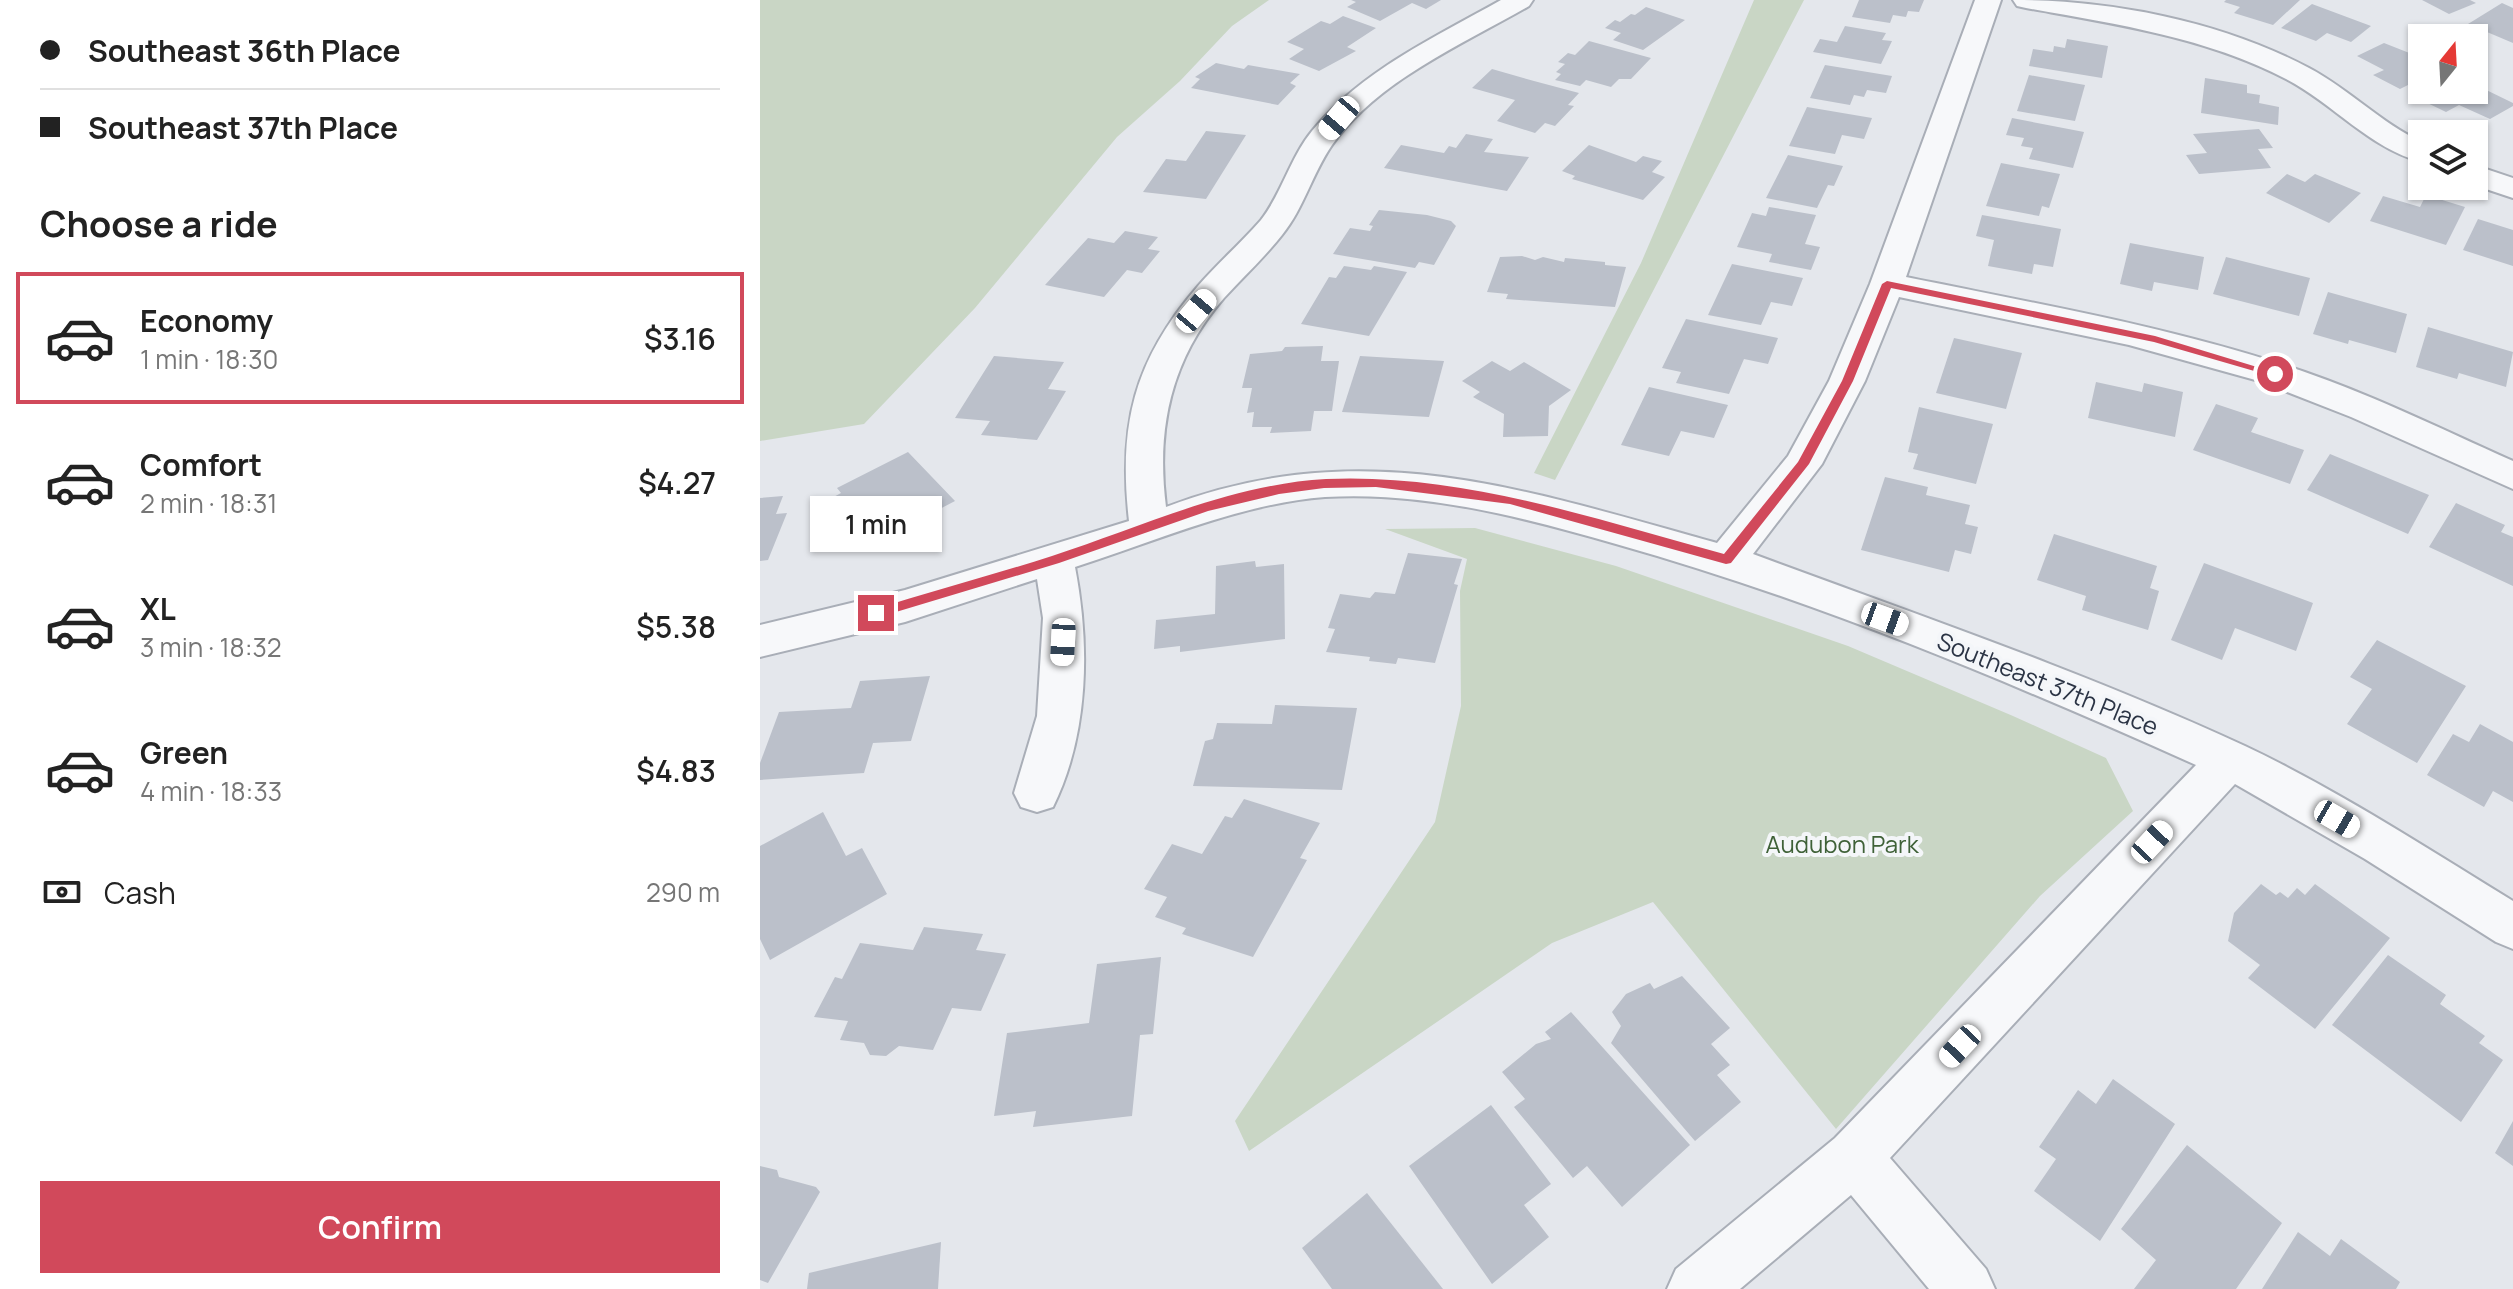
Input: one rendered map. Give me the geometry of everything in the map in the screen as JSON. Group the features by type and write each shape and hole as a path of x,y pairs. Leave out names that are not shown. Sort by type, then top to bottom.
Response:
{"street":[{"path":"1149,529 1141,468 1146,411 1162,362 1181,329 1281,216 1320,140 1339,118 1366,95 1412,65 1520,0"},
{"path":"1726,560 1803,464 1847,381 1887,284 1988,0"},
{"path":"2026,0 2174,27 2233,46 2298,74 2329,92 2374,129 2408,146"},
{"path":"2488,179 2513,189"},
{"path":"1887,284 2155,339 2241,363 2318,390 2513,476"},
{"name":"Southeast 37th Place","path":"760,641 905,606 1149,529 1206,507 1279,490 1324,484 1376,483 1510,500 1726,560 2064,687 2230,760 2382,845 2513,927"},
{"path":"1037,793 1059,716 1064,618 1054,560"},
{"path":"1696,1289 1854,1157 2230,760"},
{"path":"1854,1157 1966,1289"}],"green space":[{"path":"760,0 1269,0 1232,26 1180,81 1117,137 975,308 864,424 760,441"},
{"path":"1754,0 1804,0 1555,480 1534,473 1641,263"},
{"name":"Audubon Park","path":"1475,528 1616,566 1848,646 2013,716 2106,758 2133,811 2040,896 1836,1129 1653,902 1552,943 1249,1151 1235,1121 1435,822 1461,706 1460,591 1467,559 1385,529"}],"building":[{"path":"1351,0 1441,0 1426,9 1412,3 1380,21 1347,7 1356,2"},
{"path":"1859,0 1924,0 1919,12 1908,11 1906,17 1893,15 1890,23 1852,17"},
{"path":"2300,0 2273,25 2234,13 2240,7 2224,2"},
{"path":"2422,0 2470,0 2476,3 2449,14"},
{"path":"2502,3 2513,8 2513,43 2488,32 2488,24 2468,24"},
{"path":"2312,4 2371,26 2351,42 2327,33 2316,41 2281,28"},
{"path":"1646,7 1685,20 1643,50 1613,40 1621,33 1605,28 1615,20 1620,22"},
{"path":"1343,16 1376,28 1347,47 1356,51 1319,71 1289,59 1304,49 1287,42 1321,21 1330,24"},
{"path":"1845,26 1886,33 1882,40 1892,41 1881,64 1813,52 1820,39 1837,42"},
{"path":"2067,39 2108,46 2102,78 2029,66 2033,49 2053,52 2054,46 2065,48"},
{"path":"1589,41 1651,58 1631,79 1619,79 1611,87 1586,80 1580,86 1555,80 1561,74 1556,72 1565,64 1558,62 1568,53 1575,55"},
{"path":"2384,43 2408,52 2408,85 2400,89 2373,75 2384,70 2357,56"},
{"path":"1216,63 1300,74 1290,83 1296,86 1278,105 1191,88 1200,79 1195,77"},
{"path":"1825,65 1892,76 1886,93 1867,90 1864,97 1854,95 1850,105 1810,98"},
{"path":"1492,69 1579,93 1568,105 1574,106 1555,126 1545,123 1535,133 1497,121 1515,100 1472,88"},
{"path":"2029,75 2085,85 2075,121 2017,111"},
{"path":"2205,78 2247,85 2247,93 2260,95 2259,103 2279,107 2278,125 2201,113"},
{"path":"2488,91 2513,103 2513,106 2490,119 2459,105 2446,112 2429,104 2488,104"},
{"path":"1807,107 1872,118 1864,139 1842,135 1835,154 1789,146"},
{"path":"2012,118 2084,132 2073,168 2029,159 2033,148 2021,146 2024,138 2006,135"},
{"path":"2259,129 2273,148 2258,149 2271,168 2199,174 2186,155 2207,153 2193,134"},
{"path":"1206,131 1246,135 1206,199 1143,192 1166,159 1186,161"},
{"path":"1466,134 1493,139 1484,152 1529,157 1507,191 1384,168 1401,145 1444,153 1449,146 1456,148"},
{"path":"1589,145 1636,162 1643,156 1662,161 1652,172 1665,177 1643,200 1572,179 1575,176 1562,171"},
{"path":"1788,155 1843,166 1834,186 1828,185 1817,208 1766,198"},
{"path":"2001,163 2060,174 2049,208 2042,206 2039,216 1986,206"},
{"path":"2287,174 2305,182 2315,174 2361,193 2329,223 2266,193"},
{"path":"2383,196 2420,207 2424,200 2442,200 2465,207 2446,245 2370,221"},
{"path":"1769,207 1816,215 1805,244 1820,247 1811,270 1769,262 1772,254 1737,247 1752,213 1766,216"},
{"path":"1379,210 1427,215 1451,221 1456,226 1434,265 1419,262 1415,268 1333,254 1350,228 1370,231 1373,226 1369,225"},
{"path":"1982,215 2061,229 2053,267 2034,264 2032,274 1988,266 1994,240 1976,236"},
{"path":"2478,219 2513,230 2513,266 2463,250"},
{"path":"1125,231 1158,237 1148,249 1160,251 1142,273 1127,270 1104,297 1045,285 1088,238 1114,243"},
{"path":"2130,243 2204,257 2198,290 2154,282 2152,291 2120,284"},
{"path":"1522,256 1535,260 1543,257 1564,262 1565,258 1605,262 1605,265 1626,267 1615,307 1506,299 1508,294 1487,292 1500,257"},
{"path":"2226,257 2310,278 2299,316 2213,294"},
{"path":"1732,264 1803,278 1792,306 1771,302 1761,325 1708,315"},
{"path":"1344,266 1371,270 1374,266 1407,272 1369,336 1301,324 1329,277 1336,278"},
{"path":"2328,292 2407,314 2396,353 2313,334"},
{"path":"1686,319 1778,338 1768,364 1744,359 1729,394 1676,383 1681,372 1662,368"},
{"path":"2428,327 2513,352 2506,387 2459,373 2457,379 2416,367"},
{"path":"1954,338 2022,353 2006,409 1936,393"},
{"path":"1323,346 1321,361 1339,361 1332,411 1314,411 1311,431 1270,433 1272,427 1252,427 1254,412 1247,413 1252,388 1242,388 1250,354 1282,351 1285,347"},
{"path":"994,356 1064,362 1048,389 1066,391 1037,440 981,435 990,421 955,418"},
{"path":"1360,356 1444,361 1429,417 1342,412"},
{"path":"1492,361 1510,371 1524,362 1571,390 1549,406 1548,436 1503,437 1504,414 1473,397 1480,392 1462,381"},
{"path":"2096,382 2142,392 2144,383 2183,392 2175,437 2088,418"},
{"path":"1649,387 1728,405 1714,438 1681,431 1669,456 1621,445"},
{"path":"2216,404 2258,418 2251,432 2304,450 2290,484 2193,450"},
{"path":"1919,407 1993,424 1976,484 1913,469 1918,454 1908,452"},
{"path":"908,452 955,501 894,533 882,521 846,539 817,506 841,493 837,488"},
{"path":"2330,454 2429,495 2408,534 2307,490"},
{"path":"1885,477 1928,487 1926,495 1970,505 1965,524 1978,527 1971,554 1955,550 1949,572 1861,550"},
{"path":"783,496 776,514 787,513 768,560 760,561 760,498"},
{"path":"2456,503 2505,525 2501,532 2513,537 2513,586 2429,547"},
{"path":"2054,534 2157,566 2150,588 2159,591 2148,630 2082,610 2086,596 2037,580"},
{"path":"1408,553 1462,559 1454,584 1458,585 1435,663 1398,658 1396,664 1369,661 1370,657 1326,652 1335,629 1328,628 1340,594 1370,598 1375,592 1395,594"},
{"path":"1255,561 1256,567 1284,564 1285,639 1180,652 1180,646 1154,649 1156,620 1215,614 1216,566"},
{"path":"2204,563 2313,603 2296,651 2235,628 2222,660 2171,640"},
{"path":"2377,640 2466,686 2417,763 2347,724 2372,689 2350,677"},
{"path":"930,676 911,741 873,743 864,773 760,780 760,763 779,712 851,708 860,681"},
{"path":"1275,705 1357,708 1342,790 1193,786 1205,741 1213,739 1217,723 1272,724"},
{"path":"2480,724 2513,742 2513,802 2493,791 2484,807 2427,775 2453,734 2469,742"},
{"path":"1244,799 1320,823 1300,858 1307,860 1253,957 1182,934 1186,928 1155,917 1167,897 1144,889 1172,844 1202,854 1225,816 1232,818"},
{"path":"823,812 846,856 862,848 887,894 770,960 760,939 760,846"},
{"path":"2261,884 2276,895 2280,892 2288,898 2297,888 2305,895 2315,884 2390,938 2315,1029 2248,978 2260,965 2228,941 2234,913"},
{"path":"924,927 983,934 976,950 1006,954 981,1011 952,1008 933,1050 899,1046 886,1056 870,1055 864,1043 840,1040 848,1021 814,1017 835,977 842,979 860,943 913,950"},
{"path":"2388,955 2446,995 2440,1004 2485,1036 2479,1043 2503,1060 2461,1122 2332,1025"},
{"path":"1161,957 1153,1034 1140,1035 1132,1116 1033,1127 1036,1111 994,1116 1007,1033 1089,1023 1097,964"},
{"path":"1682,976 1730,1028 1711,1044 1730,1065 1717,1075 1741,1102 1695,1141 1611,1043 1621,1026 1612,1012 1626,994 1650,983 1654,989"},
{"path":"1571,1012 1690,1145 1622,1207 1587,1166 1573,1178 1514,1107 1525,1099 1502,1072 1536,1044 1551,1039 1545,1032"},
{"path":"2113,1079 2175,1124 2100,1241 2034,1191 2056,1159 2039,1147 2078,1090 2096,1104"},
{"path":"1491,1105 1551,1184 1524,1205 1549,1237 1492,1284 1409,1166"},
{"path":"2513,1121 2513,1166 2495,1153"},
{"path":"2187,1145 2282,1223 2236,1289 2134,1289 2156,1260 2121,1229"},
{"path":"760,1166 777,1170 779,1177 816,1187 820,1192 768,1283 760,1280"},
{"path":"1367,1193 1443,1289 1332,1289 1302,1248"},
{"path":"2298,1232 2330,1256 2341,1239 2400,1282 2396,1289 2262,1289"},
{"path":"941,1242 938,1289 807,1289 809,1273"}],"route":[{"path":"876,613 1054,560 1206,507 1279,490 1324,484 1376,483 1510,500 1726,560 1803,464 1847,381 1887,284 2155,339 2275,374"}]}
